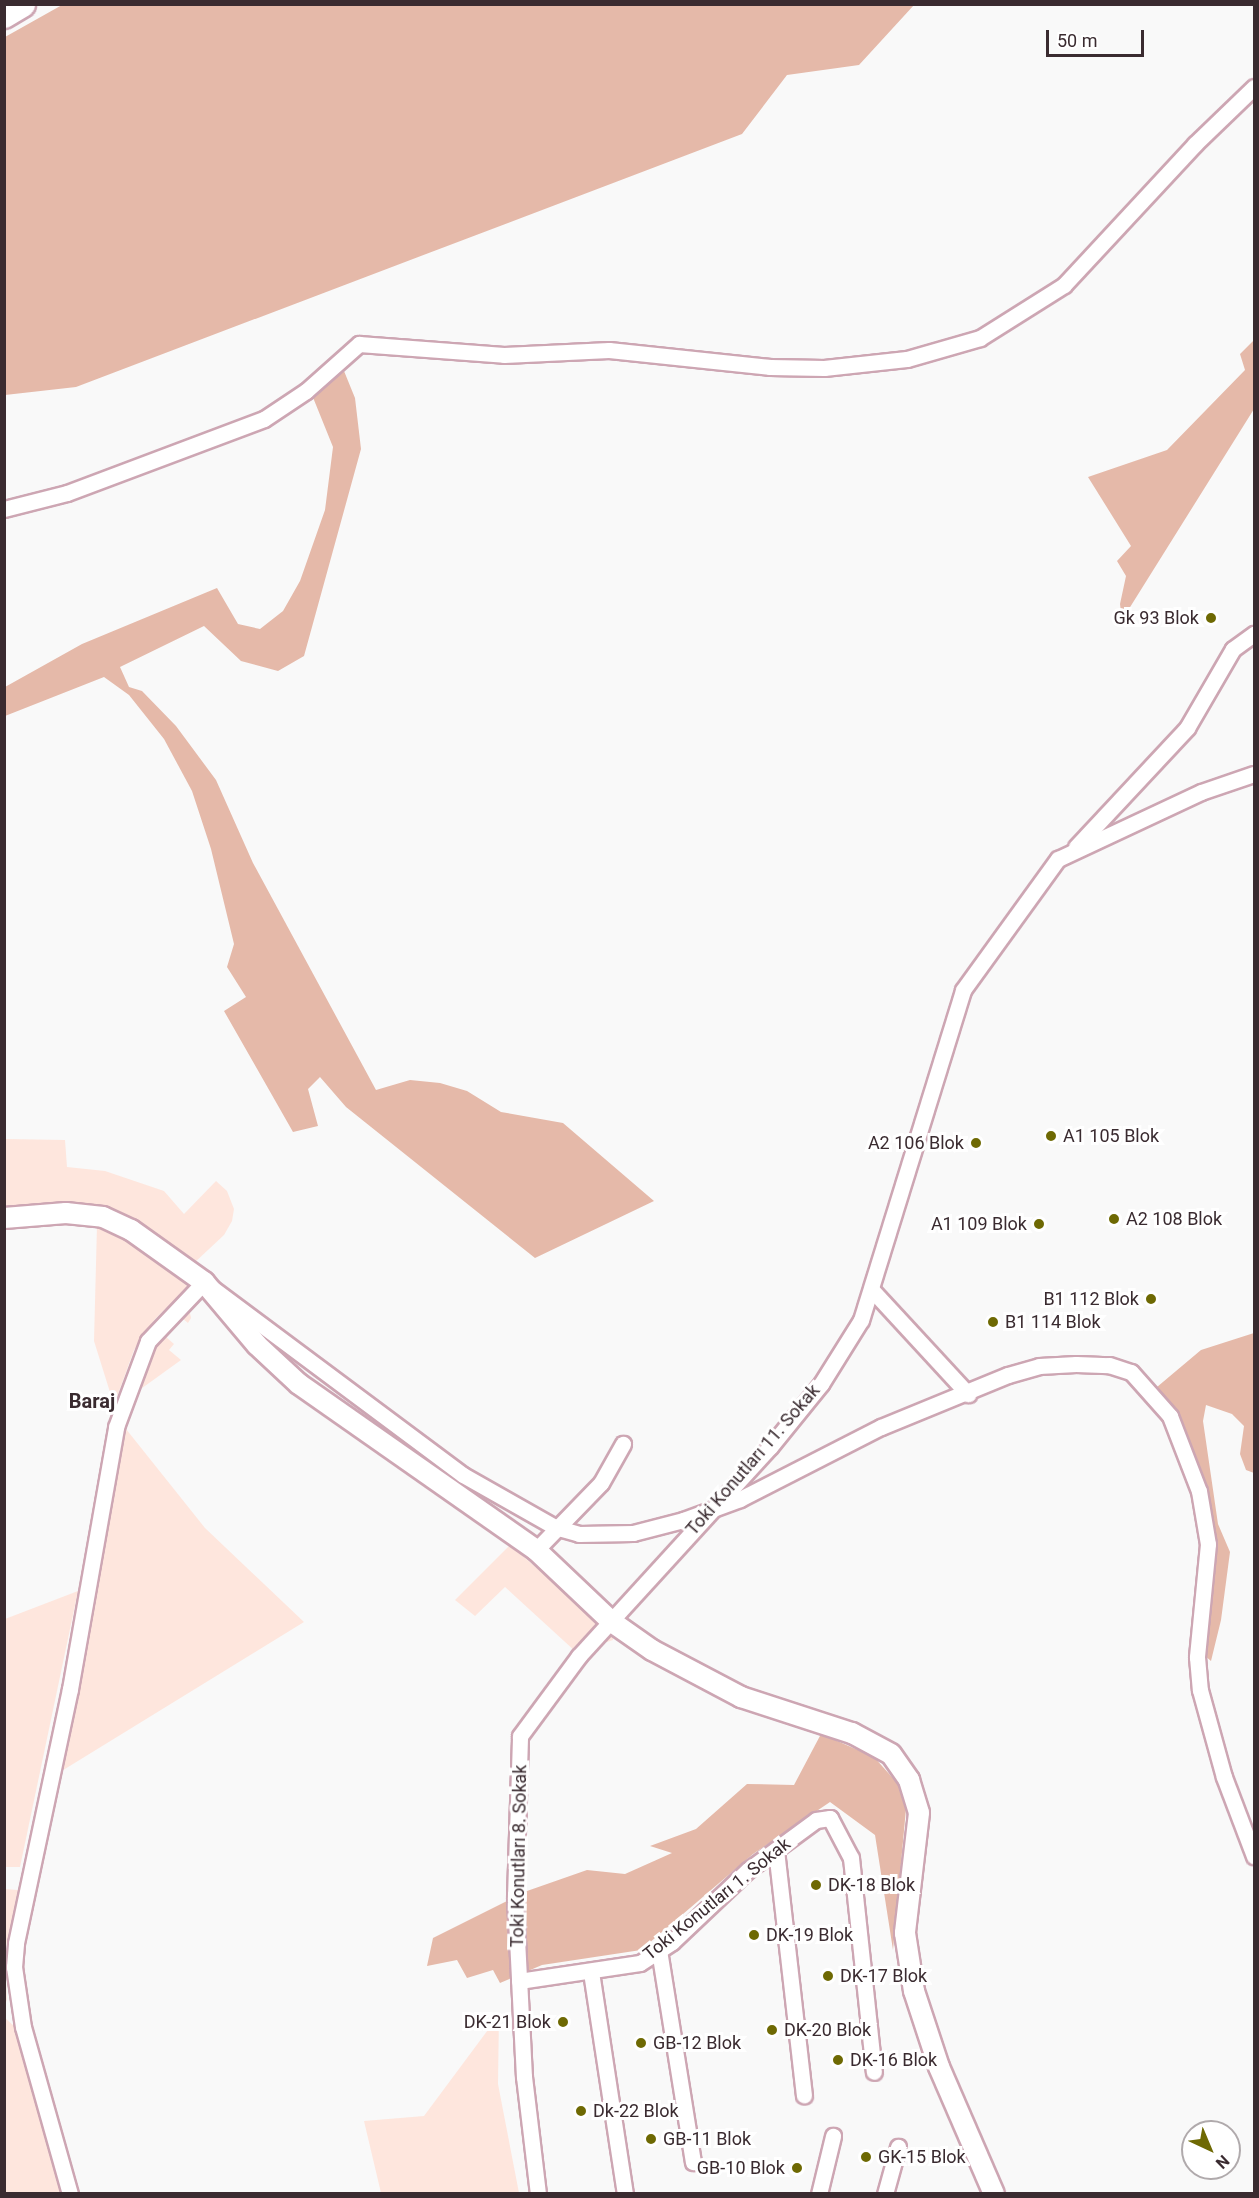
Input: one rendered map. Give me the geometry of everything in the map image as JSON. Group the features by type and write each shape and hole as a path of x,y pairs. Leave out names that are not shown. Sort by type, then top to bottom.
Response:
{"highway":[{"path":"4,15 22,4"}],"street":[{"path":"4,508 67,493 264,419 306,391 359,344 504,355 609,350 770,367 824,368 907,359 980,338 1064,285 1195,144 1254,87"},
{"path":"1069,854 1187,728 1233,649 1254,634"},
{"name":"Toki Konutları 11. Sokak","path":"612,1622 711,1509 770,1447 821,1384 861,1320 963,990 1058,859 1201,792 1254,774"},
{"path":"4,1218 66,1213 104,1217 166,1252 426,1449 500,1498 555,1527 579,1534 633,1533 711,1509 796,1472 881,1427 1039,1366 1109,1365 1131,1372 1170,1416 1199,1491 1206,1523 1207,1572 1197,1657 1200,1690 1214,1748 1254,1857"},
{"path":"204,1282 258,1345 299,1384 536,1550 612,1622 651,1650 716,1686 852,1733 879,1746 900,1765 909,1779 919,1813 905,1933 915,1990 939,2067 994,2193"},
{"path":"70,2193 23,2027 14,1967 16,1943 70,1689 116,1427 148,1341 204,1282"},
{"path":"872,1290 969,1394"},
{"path":"536,1550 555,1527 601,1482 623,1444"},
{"name":"Toki Konutları 8. Sokak","path":"538,2193 524,2077 515,1897 520,1736 579,1656 612,1622"},
{"name":"Toki Konutları 1. Sokak","path":"519,1981 640,1963 659,1950 776,1850 816,1820 830,1818 851,1858 874,2072"},
{"path":"776,1850 804,2095"},
{"path":"659,1950 693,2162"},
{"path":"591,1972 625,2193"},
{"path":"819,2193 833,2136"},
{"path":"885,2193 898,2147"}],"shaded area":[{"path":"62,5 914,5 859,65 787,75 742,134 76,387 5,395 5,37"},
{"path":"1254,340 1254,409 1122,620 1120,604 1126,576 1117,561 1131,546 1088,477 1167,450 1245,370 1240,354"},
{"path":"344,371 355,398 361,449 304,656 278,671 241,661 204,626 120,667 129,687 142,691 176,726 216,780 253,863 376,1090 410,1080 440,1083 467,1091 501,1112 563,1123 654,1201 535,1258 346,1107 320,1077 308,1089 318,1126 293,1132 224,1011 246,997 227,967 234,944 211,849 192,791 164,739 129,695 104,677 5,716 5,687 82,644 217,588 238,624 260,629 283,611 300,581 325,510 333,447 312,395"},
{"path":"5,1139 65,1140 67,1167 105,1171 164,1191 184,1214 216,1181 227,1191 234,1209 232,1221 224,1235 193,1264 129,1220 5,1210"},
{"path":"97,1225 119,1232 190,1285 155,1319 134,1350 114,1405 94,1341"},
{"path":"189,1308 191,1318 188,1323 182,1318 166,1337 174,1344 169,1350 181,1360 138,1391 149,1356 162,1332"},
{"path":"1254,1333 1254,1473 1246,1470 1240,1454 1244,1426 1232,1414 1206,1405 1203,1421 1218,1524 1230,1552 1221,1620 1211,1661 1204,1655 1215,1548 1201,1471 1184,1425 1157,1387 1201,1350"},
{"path":"126,1429 205,1528 304,1622 60,1772"},
{"path":"510,1545 613,1634 613,1640 576,1652 505,1587 475,1616 455,1600"},
{"path":"78,1591 20,1867 5,1867 5,1619"},
{"path":"821,1734 874,1757 899,1785 906,1809 893,1950 875,1835 830,1802 753,1854 641,1950 542,1965 500,1983 493,1970 467,1978 457,1960 427,1966 433,1938 527,1891 587,1870 625,1874 672,1853 650,1846 696,1829 747,1784 794,1785"},
{"path":"4,1889 18,1890 5,1952 7,2002 4,1995"},
{"path":"499,2015 498,2084 519,2193 381,2193 364,2121 424,2116"},
{"path":"4,2017 14,2026 63,2193 5,2193"}],"place":[{"name":"Gk 93 Blok","path":"1211,618"},
{"name":"A1 105 Blok","path":"1051,1136"},
{"name":"A2 106 Blok","path":"976,1143"},
{"name":"A2 108 Blok","path":"1114,1219"},
{"name":"A1 109 Blok","path":"1039,1224"},
{"name":"B1 112 Blok","path":"1151,1299"},
{"name":"B1 114 Blok","path":"993,1322"},
{"name":"DK-18 Blok","path":"816,1885"},
{"name":"DK-19 Blok","path":"754,1935"},
{"name":"DK-17 Blok","path":"828,1976"},
{"name":"DK-21 Blok","path":"563,2022"},
{"name":"DK-20 Blok","path":"772,2030"},
{"name":"GB-12 Blok","path":"641,2043"},
{"name":"DK-16 Blok","path":"838,2060"},
{"name":"Dk-22 Blok","path":"581,2111"},
{"name":"GB-11 Blok","path":"651,2139"},
{"name":"GK-15 Blok","path":"866,2157"},
{"name":"GB-10 Blok","path":"797,2168"}],"district":[{"name":"Baraj","path":"92,1401"}]}
